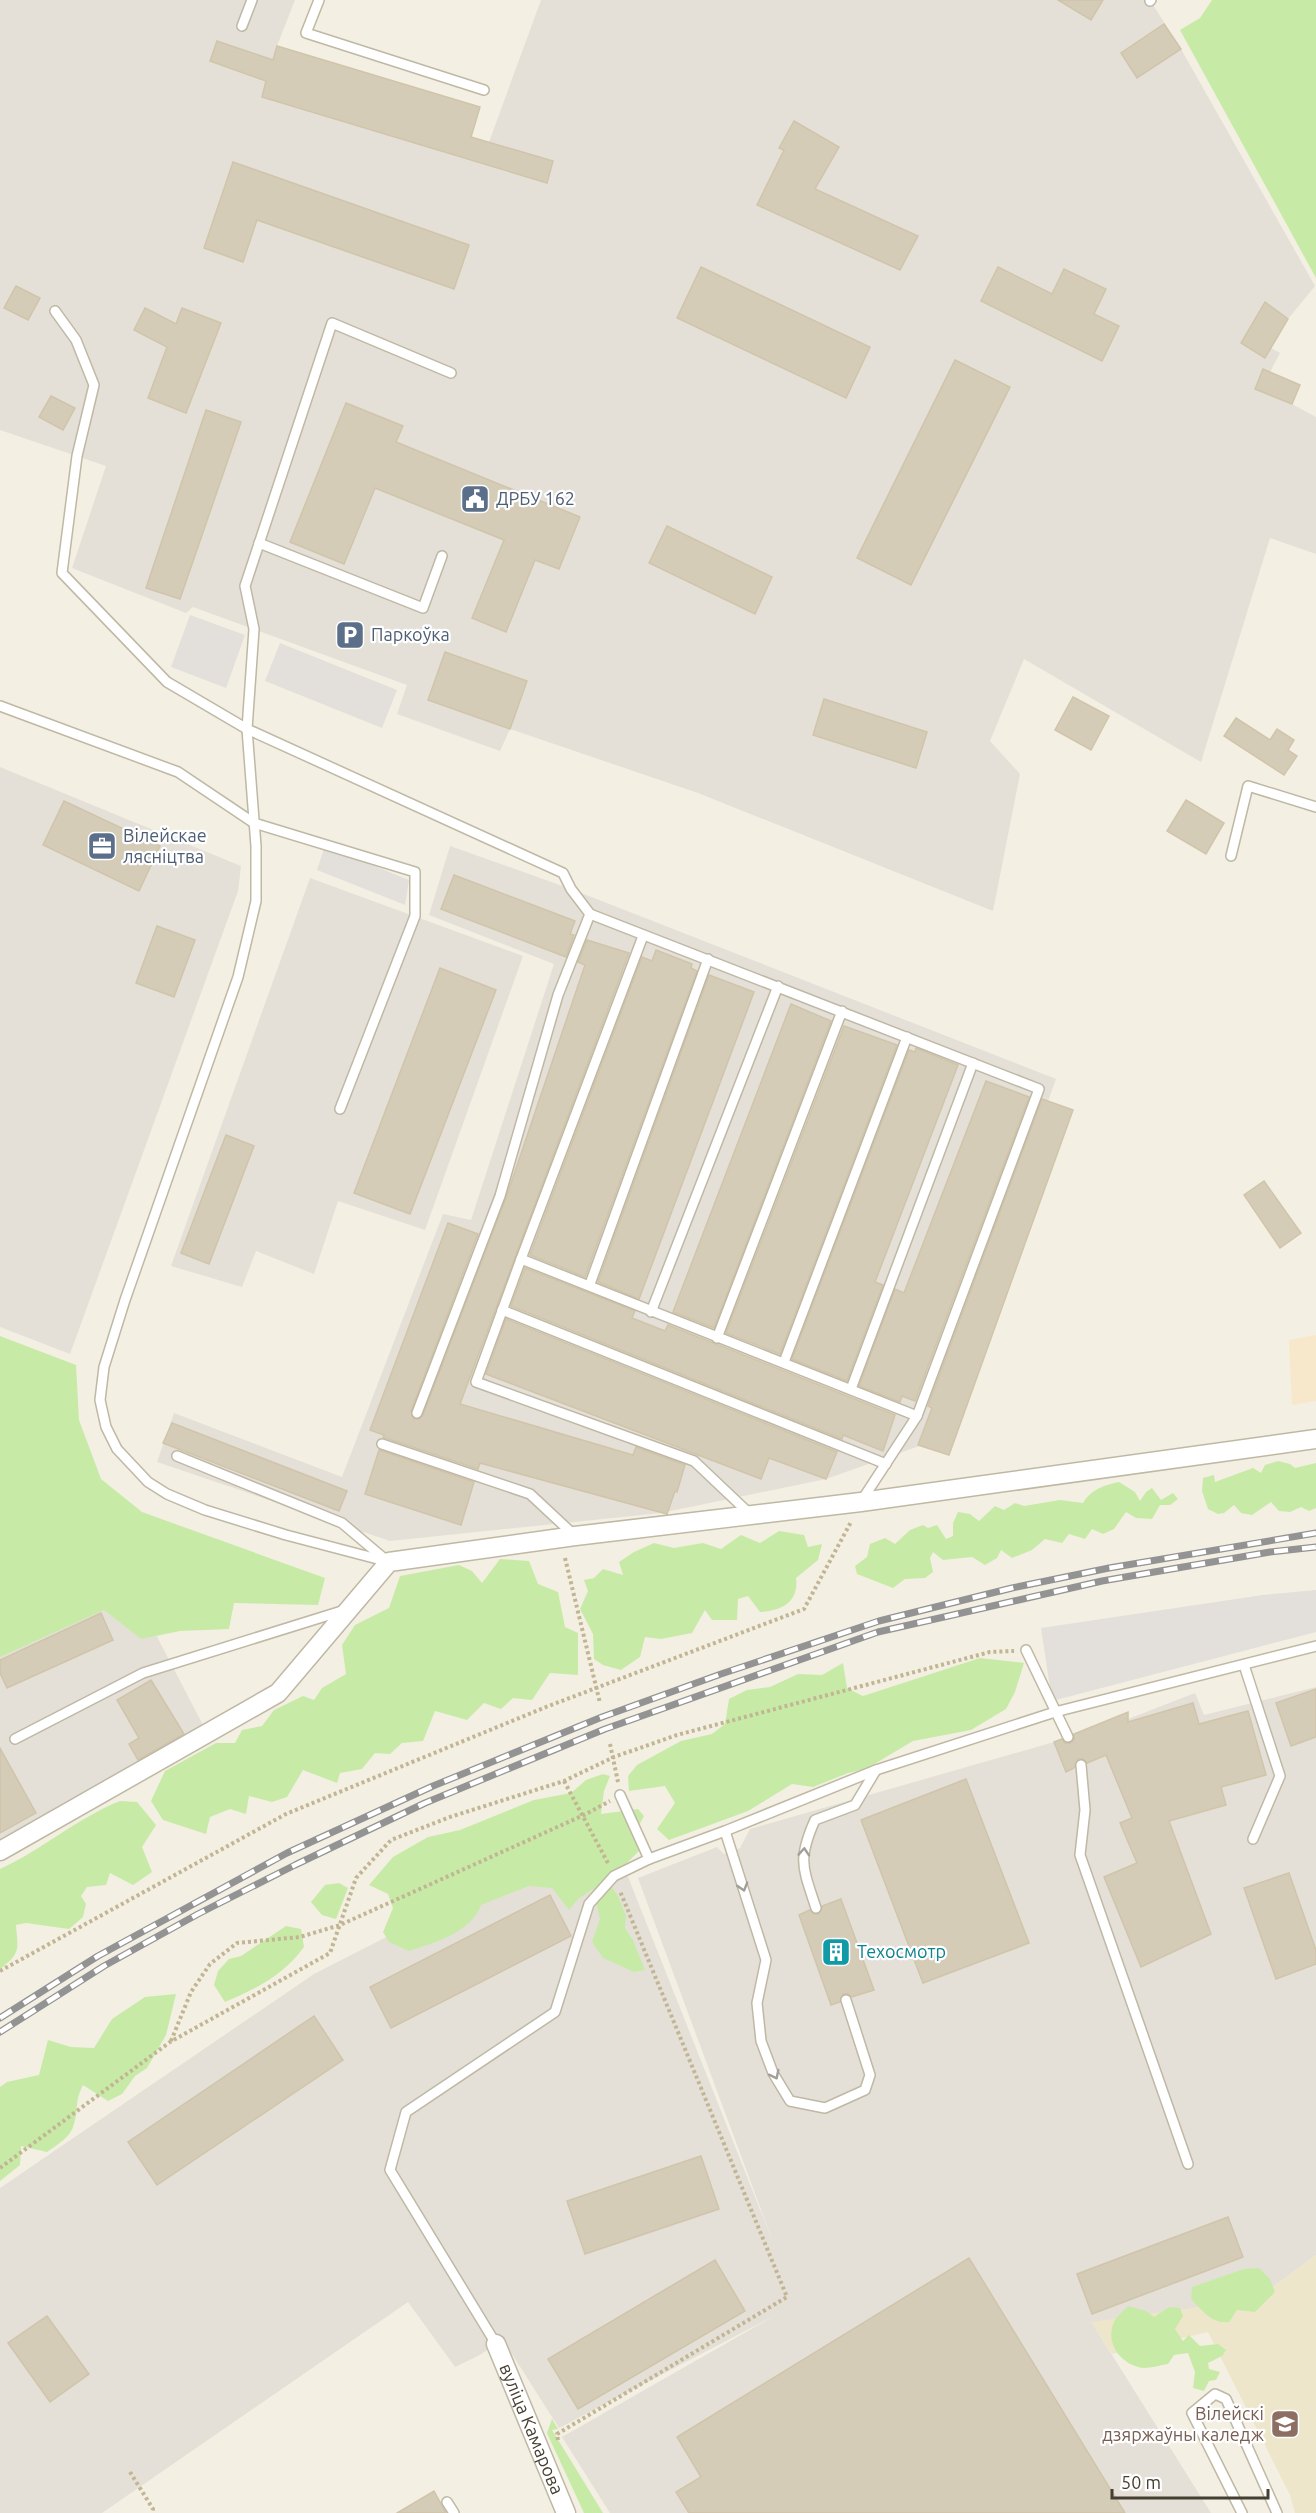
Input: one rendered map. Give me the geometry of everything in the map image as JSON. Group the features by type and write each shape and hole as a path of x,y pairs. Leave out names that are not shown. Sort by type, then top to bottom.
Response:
{"street":[{"path":"0,1851 278,1693 389,1562 575,1536 861,1502 1316,1439"},
{"name":"вуліца Камарова","path":"496,2344 566,2513"}],"lane":[{"path":"242,26 252,0"},
{"path":"319,0 306,33 484,90"},
{"path":"55,311 76,339 94,385 77,456 62,573 167,682 247,729 563,873 571,889 590,914 1039,1089 917,1416 861,1502"},
{"path":"389,1562 256,1526 205,1510 167,1494 148,1482 126,1460 110,1437 100,1400 104,1367 125,1300 238,977 256,901 254,823 247,729 254,629 245,586 332,323 451,373"},
{"path":"259,543 423,608 442,556"},
{"path":"0,706 178,772 254,823 415,872 415,916 340,1109"},
{"path":"1231,856 1248,786 1316,807"},
{"path":"417,1413 500,1196 558,995 590,914"},
{"path":"643,936 476,1382 694,1461 751,1515"},
{"path":"590,1284 708,960"},
{"path":"651,1312 778,986"},
{"path":"717,1338 842,1011"},
{"path":"783,1362 907,1037"},
{"path":"851,1389 973,1063"},
{"path":"521,1259 590,1284 651,1312 917,1416"},
{"path":"502,1310 886,1464"},
{"path":"382,1444 530,1494 575,1536"},
{"path":"177,1456 342,1523 389,1562"},
{"path":"15,1739 143,1673 350,1609"},
{"path":"496,2344 390,2170 406,2112 555,2012 589,1904 614,1876 649,1859 725,1832 876,1770 1054,1712 1316,1646"},
{"path":"1026,1650 1068,1737"},
{"path":"1244,1665 1280,1776 1253,1839"},
{"path":"1081,1765 1085,1810 1080,1855 1188,2164"},
{"path":"816,1908 803,1869 804,1844 815,1820 855,1805 876,1770"},
{"path":"620,1795 649,1859"},
{"path":"725,1832 766,1960 757,2003 761,2041 773,2073 790,2101 825,2108 865,2090 870,2075 846,2000"},
{"path":"1242,2513 1192,2413 1215,2394 1226,2399 1277,2513"},
{"path":"447,2502 454,2513"}],"path":[{"path":"0,1971 286,1814 596,1688 804,1609 861,1502"},
{"path":"565,1558 600,1703"},
{"path":"0,2168 170,2042 330,1953 356,1878 391,1840 450,1817 564,1781 614,1757 677,1735 990,1652 1026,1650"},
{"path":"170,2042 191,1992 210,1964 237,1943 300,1937 340,1925 584,1815 620,1795 610,1744"},
{"path":"557,2433 787,2297 614,1876 584,1815 564,1781"},
{"path":"130,2472 153,2509 152,2513"}],"shaded area":[{"path":"0,0 295,0 277,46 262,97 547,182 553,161 489,142 541,0 1150,0 1181,49 1315,286 1288,319 1271,348 1280,353 1270,372 1300,385 1292,404 1316,417 1316,554 1270,538 1201,762 1024,659 990,741 1020,774 993,911 698,793 510,729 500,751 397,714 407,685 193,607 186,613 72,568 106,466 0,430"},
{"path":"190,615 245,635 226,688 171,667"},
{"path":"280,643 397,690 382,728 265,681"},
{"path":"0,767 241,866 238,891 70,1354 0,1327"},
{"path":"325,846 409,880 405,905 317,870"},
{"path":"450,846 571,889 1056,1079 925,1444 826,1479 661,1513 390,1541 157,1462 174,1413 342,1477 443,1214 471,1220 554,964 429,915"},
{"path":"310,878 523,956 425,1230 338,1201 314,1274 256,1251 242,1287 171,1266"},
{"path":"1316,1335 1316,1401 1292,1405 1289,1340"},
{"path":"1316,1590 1316,1632 1052,1701 1041,1628 1263,1595"},
{"path":"140,1604 205,1729 0,1843 0,1608"},
{"path":"1316,1687 1316,2255 1257,2299 1092,2323 1211,2513 610,2513 562,2437 776,2315 559,2428 503,2340 455,2367 408,2302 102,2513 0,2513 0,2188 314,1974 607,1824 773,2242 638,1878 717,1847 724,1854 740,1848 750,1829 1054,1742 1128,1712 1128,1719 1195,1693 1204,1715"},
{"name":"Вілейскі дзяржаўны каледж","path":"1316,2255 1316,2513 1295,2513 1290,2495 1208,2332 1112,2354 1091,2322 1257,2299"}],"green space":[{"path":"1212,0 1316,0 1316,278 1180,30 1200,18"},
{"path":"0,1336 76,1365 79,1420 101,1479 142,1512 325,1578 318,1605 234,1603 229,1629 180,1631 141,1639 104,1610 0,1657"},
{"path":"1278,1461 1295,1468 1316,1463 1316,1508 1309,1511 1301,1507 1290,1512 1279,1511 1271,1502 1252,1515 1241,1513 1234,1505 1224,1513 1218,1514 1208,1509 1202,1491 1203,1478 1214,1475 1215,1482 1253,1468 1261,1473 1265,1465"},
{"path":"1119,1482 1135,1492 1140,1501 1152,1488 1161,1500 1173,1493 1178,1499 1170,1505 1160,1505 1152,1519 1136,1518 1126,1512 1114,1529 1103,1534 1092,1529 1085,1539 1069,1534 1062,1543 1045,1539 1032,1550 1012,1558 1001,1550 997,1558 985,1565 972,1557 943,1560 933,1552 930,1558 933,1572 925,1578 905,1579 893,1588 857,1574 855,1566 867,1557 870,1544 885,1538 895,1544 910,1530 923,1525 928,1528 937,1525 946,1539 953,1536 953,1523 958,1512 970,1514 979,1521 995,1506 1004,1510 1015,1503 1024,1506 1060,1500 1083,1503 1098,1489"},
{"path":"779,1531 804,1535 808,1547 822,1544 818,1560 796,1578 795,1593 787,1604 775,1610 760,1612 748,1596 738,1599 737,1620 712,1620 705,1610 692,1633 661,1639 645,1637 640,1657 621,1670 603,1665 594,1659 593,1634 580,1609 588,1591 584,1580 594,1578 603,1569 623,1575 619,1562 654,1543 674,1548 703,1543 721,1549 741,1535 760,1543"},
{"path":"500,1559 529,1561 538,1584 558,1592 565,1627 578,1633 578,1675 550,1673 532,1700 513,1698 501,1709 484,1703 467,1720 435,1711 423,1741 402,1743 390,1754 375,1753 362,1769 340,1773 337,1783 303,1770 287,1797 272,1802 249,1796 246,1814 230,1809 210,1817 206,1834 163,1820 151,1801 165,1771 216,1743 235,1743 242,1730 262,1726 274,1710 303,1696 314,1700 322,1688 346,1674 342,1645 355,1625 389,1608 400,1576 459,1565 472,1571 482,1583"},
{"path":"980,1658 1024,1663 1015,1692 1006,1709 971,1730 913,1741 866,1769 848,1773 813,1787 792,1784 748,1811 669,1840 657,1829 675,1803 665,1786 629,1791 628,1776 637,1765 681,1741 712,1734 725,1724 729,1699 747,1690 770,1687 798,1674 822,1675 843,1663 847,1688 863,1696"},
{"path":"603,1774 610,1776 604,1791 601,1814 638,1809 644,1816 636,1831 641,1849 608,1882 618,1896 626,1916 625,1928 633,1940 645,1970 634,1972 603,1958 592,1942 600,1919 593,1889 578,1899 569,1910 552,1888 529,1886 481,1905 476,1914 461,1929 440,1940 409,1951 389,1942 383,1932 393,1908 388,1894 369,1885 393,1857 428,1837 460,1830 534,1800 571,1793 586,1780"},
{"path":"120,1801 137,1802 156,1825 142,1847 152,1872 133,1885 110,1873 106,1885 87,1887 81,1896 86,1904 83,1917 69,1929 26,1923 16,1925 17,1950 12,1959 0,1969 0,1869 89,1816"},
{"path":"339,1883 348,1888 336,1919 322,1915 311,1902 325,1885"},
{"path":"286,1926 301,1929 304,1947 296,1957 269,1980 225,2002 214,1985 218,1971 229,1959 241,1956"},
{"path":"176,1994 166,2035 147,2068 135,2076 122,2094 108,2101 83,2085 78,2096 74,2124 67,2137 47,2152 21,2146 20,2165 0,2181 0,2087 7,2082 39,2075 48,2040 71,2047 94,2048 112,2019 145,1997"},
{"path":"1259,2268 1270,2279 1275,2292 1255,2312 1237,2310 1229,2322 1217,2321 1208,2316 1191,2299 1192,2287 1244,2269"},
{"path":"1128,2306 1146,2311 1154,2317 1169,2307 1180,2308 1183,2316 1175,2329 1183,2341 1189,2335 1200,2346 1218,2344 1226,2350 1222,2356 1208,2363 1209,2369 1220,2372 1216,2380 1209,2381 1204,2391 1193,2388 1195,2372 1188,2353 1174,2355 1168,2364 1147,2368 1128,2363 1122,2358 1113,2345 1111,2337 1116,2318"},
{"path":"552,2419 558,2429 552,2430 603,2513 584,2513 547,2433"}],"building":[{"path":"1058,0 1103,0 1091,20"},
{"path":"1164,24 1181,49 1137,78 1121,53"},
{"path":"217,41 273,60 277,46 480,107 471,137 553,161 547,183 262,97 266,81 210,61"},
{"path":"794,121 839,147 815,189 918,236 900,270 757,205 784,150 779,148"},
{"path":"233,162 469,245 454,289 257,220 243,262 204,248"},
{"path":"701,267 870,347 846,398 677,318"},
{"path":"998,267 1052,294 1064,269 1106,289 1094,314 1119,326 1102,361 981,301"},
{"path":"16,286 40,298 28,320 4,308"},
{"path":"1265,302 1288,319 1265,358 1241,343"},
{"path":"145,308 176,324 182,308 221,323 186,413 148,398 167,347 134,330"},
{"path":"955,360 1010,387 911,585 857,558"},
{"path":"1263,369 1300,385 1292,404 1255,389"},
{"path":"51,396 75,408 63,430 39,417"},
{"path":"346,403 403,426 396,442 580,517 559,569 535,560 506,632 472,618 504,540 375,488 344,564 290,542"},
{"path":"206,410 241,422 180,599 146,588"},
{"path":"667,526 772,577 755,614 649,563"},
{"path":"445,652 527,681 510,729 428,700"},
{"path":"1073,697 1109,716 1091,750 1055,730"},
{"path":"824,699 927,732 916,768 813,735"},
{"path":"1236,718 1270,740 1277,729 1294,740 1288,750 1297,756 1284,775 1224,736"},
{"path":"1186,800 1224,823 1206,854 1167,831"},
{"name":"Вілейскае лясніцтва","path":"64,801 160,846 139,891 43,845"},
{"path":"454,875 575,921 570,934 574,935 566,957 441,909"},
{"path":"157,926 195,940 174,997 136,983"},
{"path":"587,940 629,953 460,1404 633,1455 636,1447 685,1465 677,1492 675,1491 667,1514 480,1463 478,1469 383,1437 384,1435 370,1430 448,1223 478,1234 411,1411 414,1419 419,1419 423,1415 506,1198 585,965 578,962"},
{"path":"656,950 692,964 691,968 697,971 585,1277 530,1255 642,957 652,961"},
{"path":"440,968 496,990 410,1214 354,1193"},
{"path":"709,975 754,992 639,1299 598,1282"},
{"path":"791,1004 831,1021 714,1328 673,1312"},
{"path":"844,1026 897,1045 780,1354 726,1333"},
{"path":"916,1048 958,1065 875,1282 883,1285 847,1381 792,1359 909,1050 915,1052"},
{"path":"986,1081 1029,1097 915,1401 902,1396 900,1402 859,1386 895,1289 904,1293"},
{"path":"1042,1099 1073,1110 949,1455 918,1445 932,1408 928,1406"},
{"path":"226,1135 254,1146 209,1264 181,1253"},
{"path":"1264,1181 1301,1233 1280,1248 1244,1195"},
{"path":"525,1268 635,1311 632,1318 665,1331 668,1325 895,1415 883,1451 843,1435 842,1439 511,1306"},
{"path":"506,1319 837,1452 826,1479 769,1458 761,1479 486,1374"},
{"path":"172,1423 347,1491 339,1511 163,1443"},
{"path":"379,1450 474,1482 461,1525 365,1494"},
{"path":"101,1613 113,1640 7,1688 0,1673 0,1660"},
{"path":"151,1680 184,1734 138,1760 129,1744 139,1738 117,1700"},
{"path":"1316,1689 1316,1737 1291,1746 1276,1703"},
{"path":"1193,1703 1199,1724 1248,1711 1266,1775 1221,1787 1226,1805 1169,1821 1211,1934 1141,1967 1104,1877 1137,1863 1120,1823 1132,1818 1106,1755 1087,1763 1083,1759 1078,1759 1074,1768 1066,1772 1054,1742 1062,1739 1065,1743 1070,1743 1074,1740 1074,1734 1128,1712 1128,1722"},
{"path":"0,1748 36,1813 0,1833"},
{"path":"966,1779 1029,1943 923,1983 861,1820"},
{"path":"1289,1873 1316,1950 1316,1964 1276,1979 1244,1888"},
{"path":"550,1895 571,1936 391,2028 370,1987"},
{"name":"Техосмотр","path":"841,1899 874,1990 852,1997 843,1994 840,2002 831,2005 799,1915 810,1910 814,1914 819,1914 822,1906"},
{"path":"314,2016 343,2060 157,2185 128,2142"},
{"path":"701,2156 719,2209 585,2254 567,2201"},
{"path":"1228,2217 1243,2257 1092,2314 1077,2274"},
{"path":"969,2258 1125,2513 689,2513 676,2492 701,2477 677,2437"},
{"path":"715,2260 745,2311 578,2409 548,2359"},
{"path":"47,2316 89,2374 50,2402 8,2343"},
{"path":"434,2491 446,2513 397,2513"}],"railway":[{"path":"0,2018 98,1956 287,1853 433,1786 602,1717 879,1621 1012,1588 1109,1568 1316,1533"},
{"path":"0,2032 104,1966 198,1914 295,1865 425,1803 605,1729 878,1632 1102,1581 1270,1552 1316,1547"}],"place":[{"name":"ДРБУ 162","path":"475,499"},
{"name":"Паркоўка","path":"350,635"},
{"name":"Вілейскае лясніцтва","path":"102,846"},
{"name":"Техосмотр","path":"836,1952"},
{"name":"Вілейскі дзяржаўны каледж","path":"1285,2424"}]}
